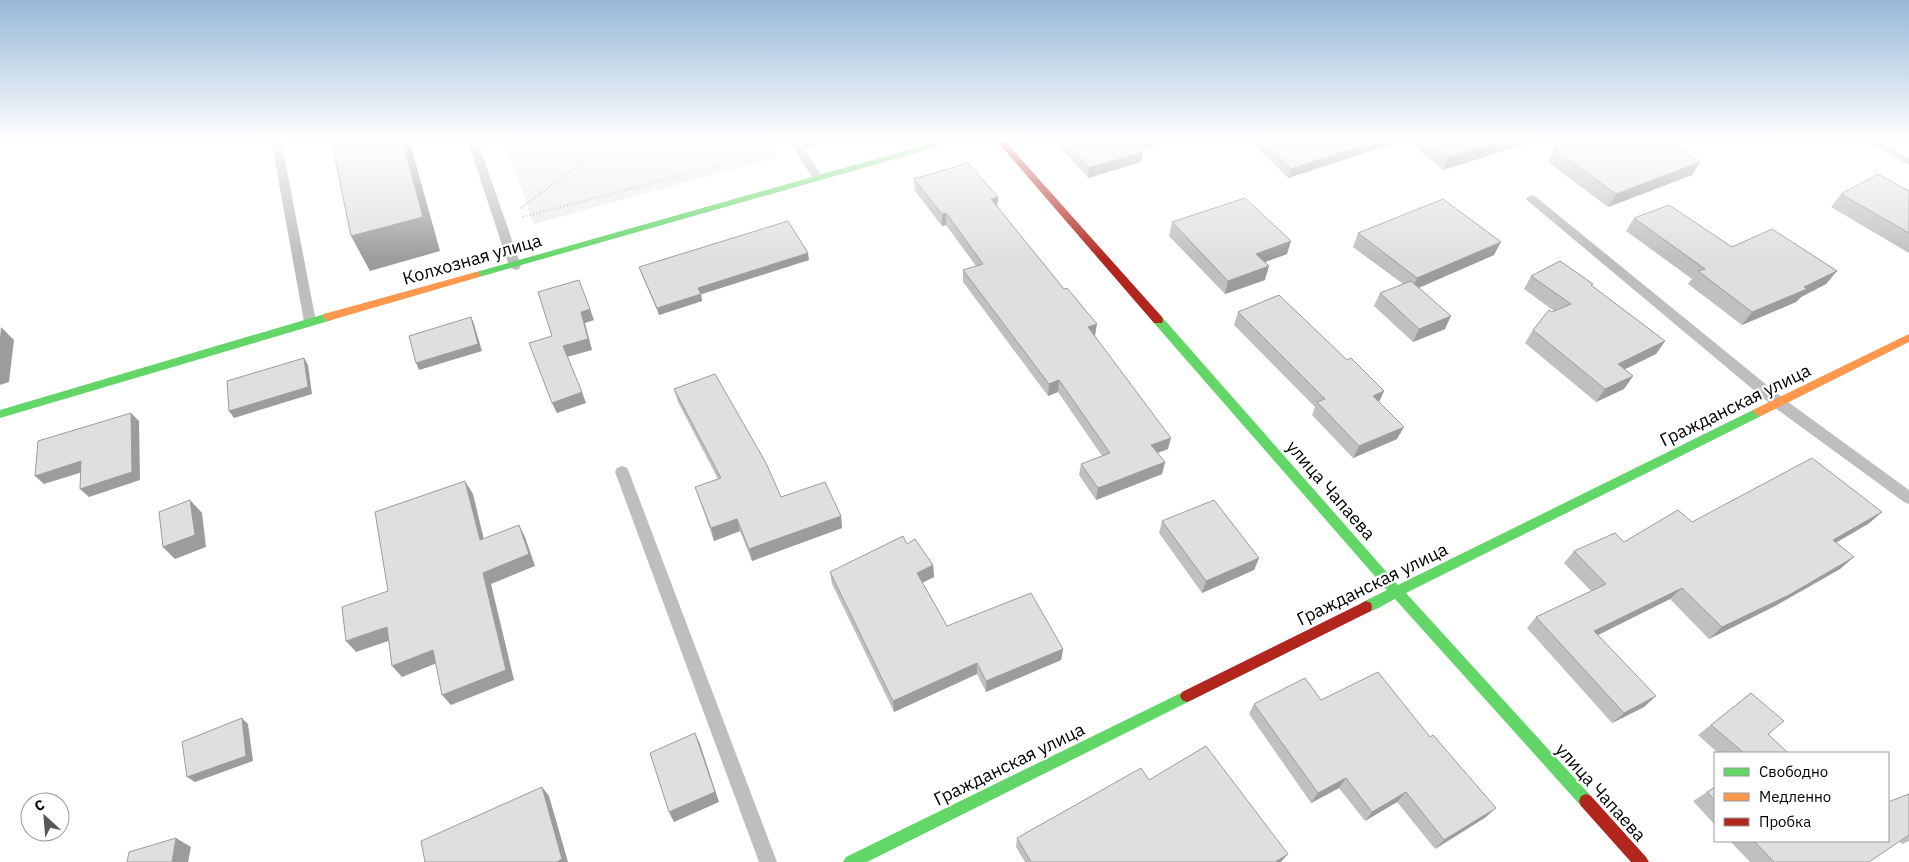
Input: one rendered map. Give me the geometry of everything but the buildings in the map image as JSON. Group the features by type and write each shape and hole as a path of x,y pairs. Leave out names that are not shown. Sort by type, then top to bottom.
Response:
{"street":[{"name":"Колхозная улица","path":"0,414 310,322 515,266 814,179"},
{"name":"улица Чапаева","path":"1034,179 1396,591 1641,862"},
{"name":"Гражданская улица","path":"851,862 1909,338"}],"lane":[{"path":"283,179 310,322"},
{"path":"486,179 515,266"},
{"path":"1532,199 1779,403 1909,498"},
{"path":"622,472 768,862"}],"path":[{"path":"501,223 560,179"},
{"path":"501,223 666,179"}],"shaded area":[{"path":"518,179 696,179 534,224"}],"traffic: fast":[{"path":"476,275 813,179"},
{"path":"0,414 328,317"},
{"path":"1158,320 1396,591 1586,801"},
{"path":"1366,607 1759,412"},
{"path":"851,862 1187,696"}],"traffic: slow":[{"path":"328,317 476,275"},
{"path":"1759,412 1909,338"}],"traffic: jam":[{"path":"1034,179 1158,320"},
{"path":"1187,696 1366,607"},
{"path":"1586,801 1641,862"}]}
